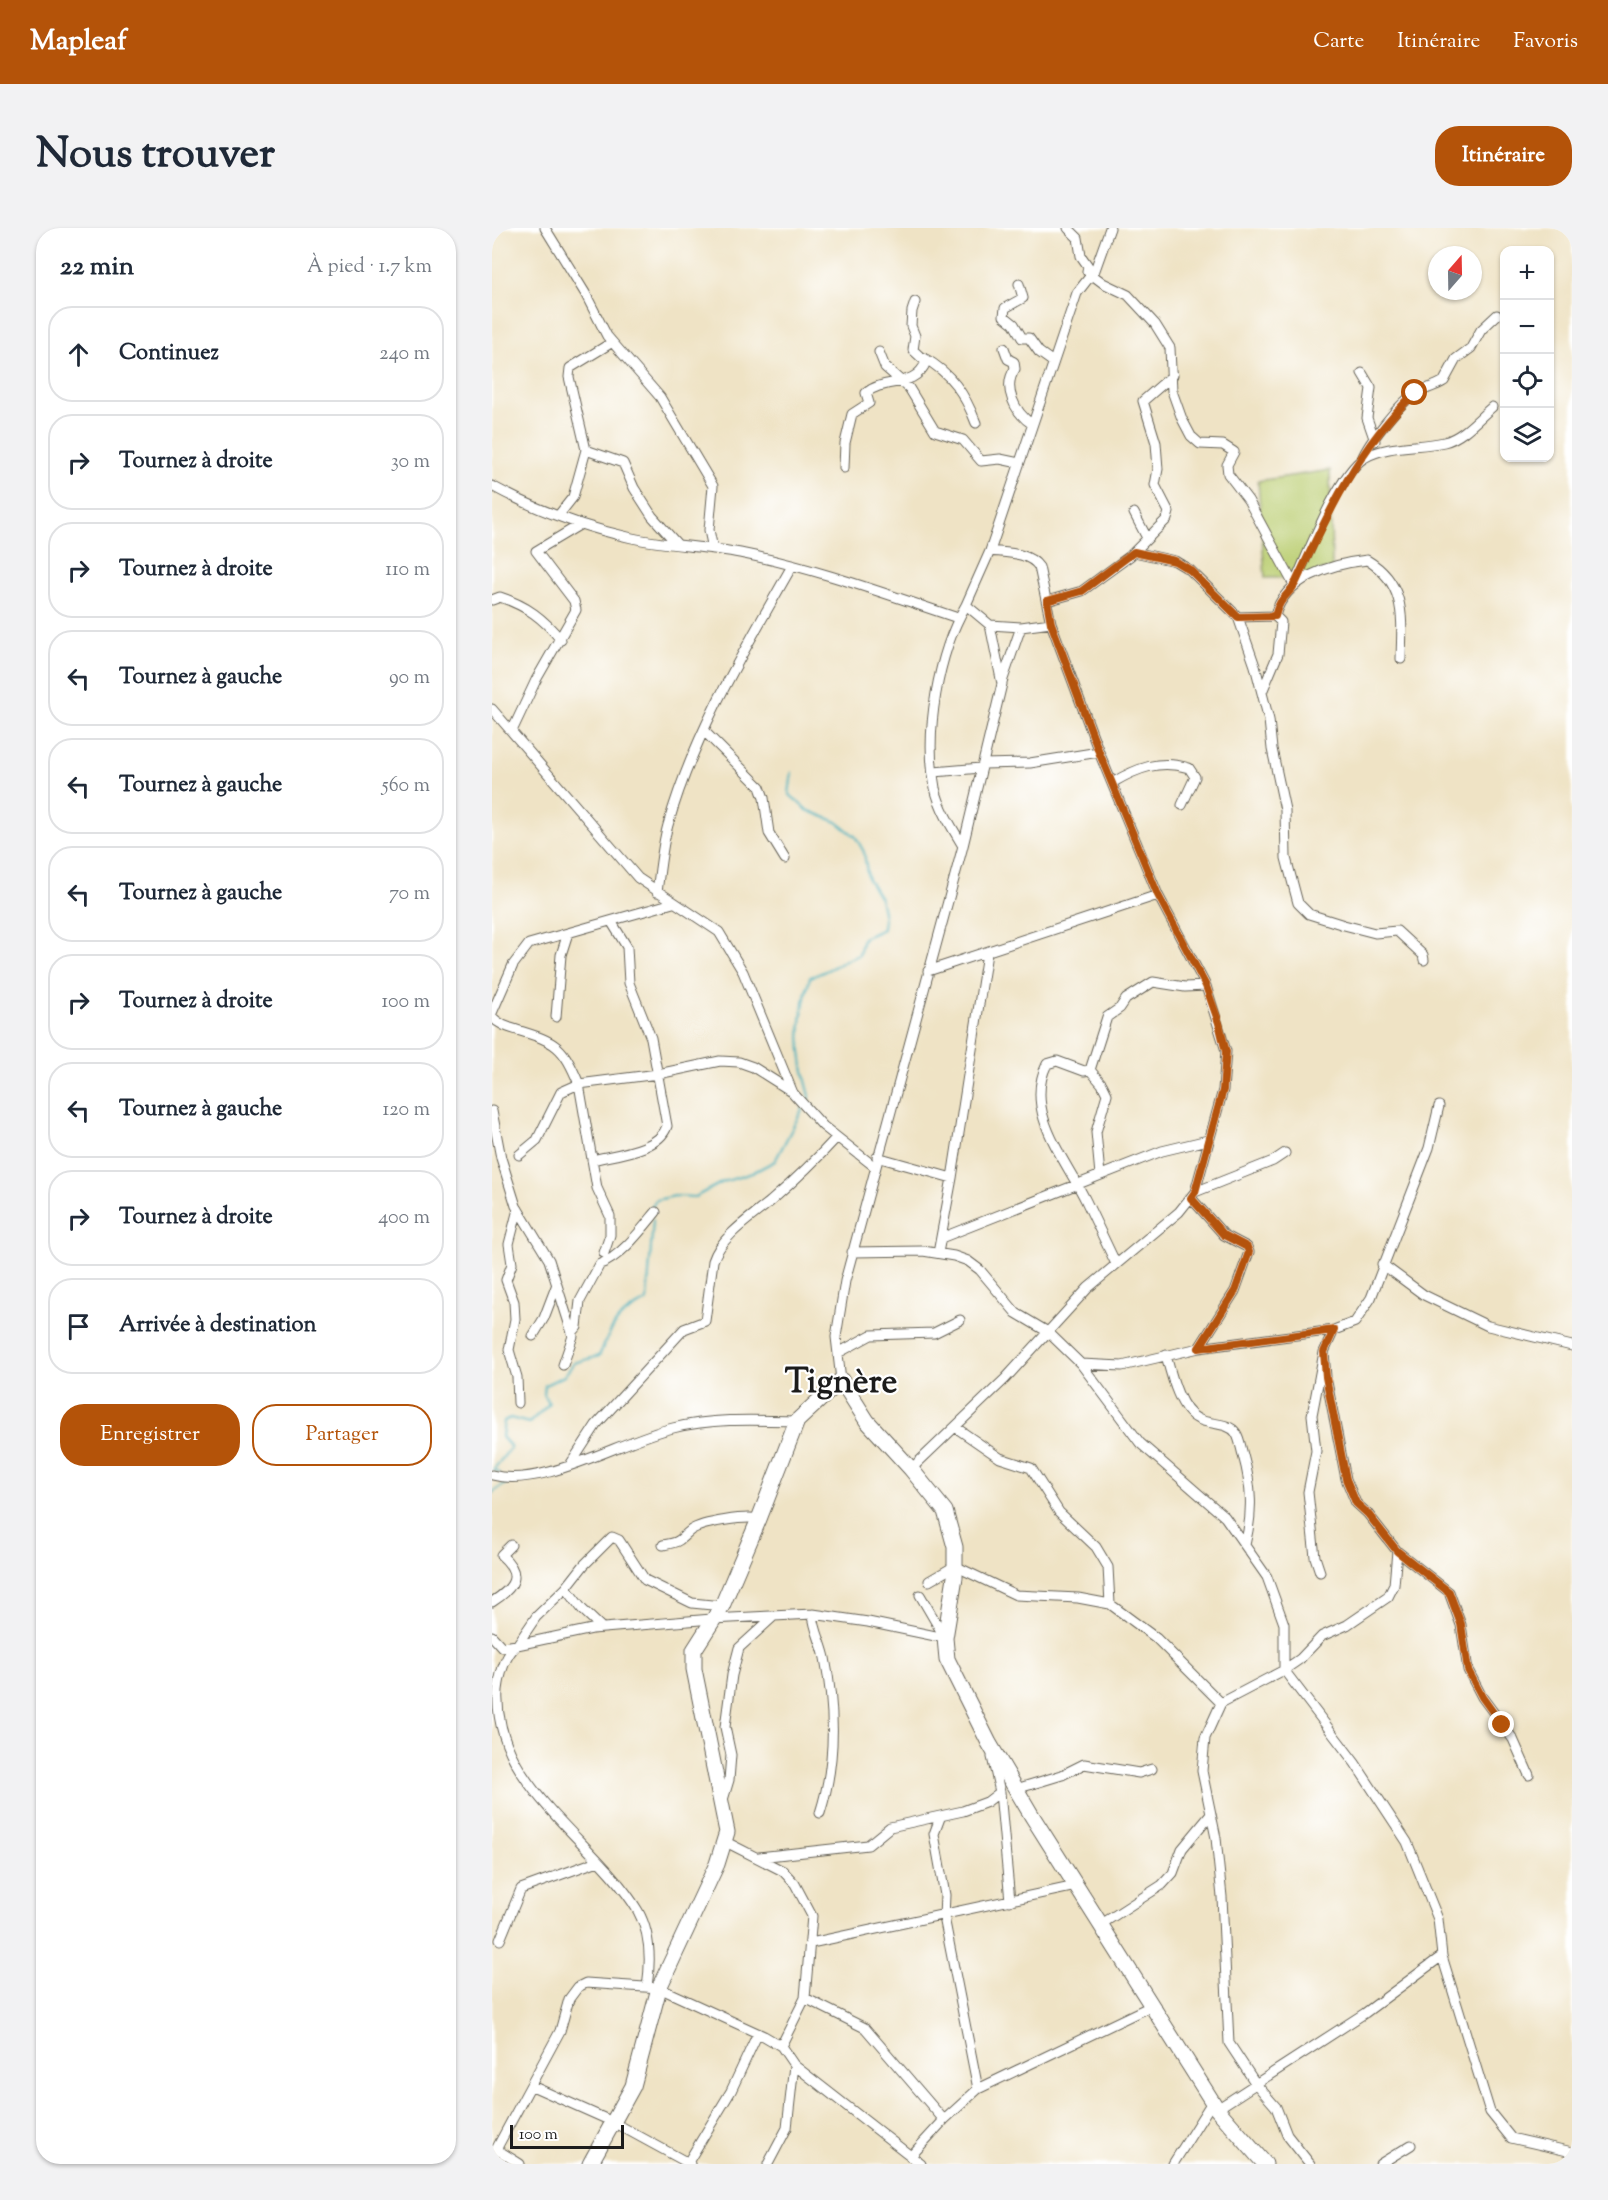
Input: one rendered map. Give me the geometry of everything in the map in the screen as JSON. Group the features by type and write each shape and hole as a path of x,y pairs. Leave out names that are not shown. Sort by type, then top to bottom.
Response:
{"main road":[{"path":"590,2164 633,2086 653,1987 717,1864 727,1832 694,1669 694,1650 722,1606 797,1421 842,1380 867,1421 911,1469 945,1511 955,1547 955,1566 945,1638 947,1659 989,1743 1008,1790 1076,1886 1214,2106 1265,2164"}],"street":[{"path":"545,228 611,343 660,397 713,486 710,531 713,549"},
{"path":"1068,228 1078,238 1081,256 1091,276 1128,295 1138,304 1170,348 1172,391 1191,436 1200,444 1223,445 1234,452 1227,465 1228,474 1248,500 1294,585"},
{"path":"963,846 943,809 936,789 935,705 939,681 958,618 990,551 1077,293 1099,262 1102,245 1110,228"},
{"path":"1019,284 1023,298 1005,308 1004,316 1014,324 1022,338 1029,338 1039,352 1053,362"},
{"path":"844,468 845,443 852,414 869,403 866,393 874,387 908,381 923,370 926,363 913,350 915,336 911,326 915,302"},
{"path":"1294,585 1334,500 1348,475 1362,459 1366,448 1375,441 1389,419 1415,393 1444,381 1456,358 1471,348 1481,330 1497,315"},
{"path":"558,516 573,497 586,450 569,373 573,364 611,343"},
{"path":"1004,348 1008,359 1014,362 1015,369 1010,375 1008,388 1011,397 1024,419 1032,424"},
{"path":"879,352 885,367 901,381 935,431 963,440 981,461 1000,459 1018,463"},
{"path":"921,357 939,366 956,384 965,396 976,423"},
{"path":"1362,373 1371,388 1367,418 1375,441"},
{"path":"1047,601 1082,591 1134,552 1166,522 1169,512 1155,486 1158,469 1156,443 1143,401 1173,375"},
{"path":"1362,459 1379,451 1446,442 1466,430 1492,407"},
{"path":"586,450 623,463 634,488 652,516 677,544"},
{"path":"492,486 581,524 633,538 713,549 792,566 846,580 958,618"},
{"path":"1134,513 1147,538"},
{"path":"512,731 536,680 574,617 576,606 536,551 581,524"},
{"path":"911,1469 1005,1379 1088,1287 1179,1212 1193,1195 1223,1090 1226,1052 1206,986 1158,895 1099,752 1051,623 1041,573 1035,562 1023,556 990,551"},
{"path":"1134,552 1175,561 1190,570 1238,617 1262,692 1285,810 1286,858 1298,903 1309,914 1344,925 1375,933 1397,931 1423,955 1424,960"},
{"path":"1275,616 1278,602 1294,585 1311,575 1367,560 1380,568 1393,585 1402,606 1401,659"},
{"path":"657,892 667,827 679,788 733,671 792,566"},
{"path":"492,600 500,597 512,601 543,619 561,640"},
{"path":"966,604 990,625 1002,684"},
{"path":"1238,617 1275,616 1281,622 1281,640 1275,664 1262,692"},
{"path":"990,625 1021,627 1051,623"},
{"path":"842,1380 836,1337 852,1252 963,846 1002,684 1021,627"},
{"path":"492,709 638,878 719,932 743,972 793,1093"},
{"path":"704,731 760,787 764,798 769,833 785,859"},
{"path":"934,772 1030,763 1099,752"},
{"path":"1112,783 1151,764 1181,765 1189,768 1195,777 1182,805"},
{"path":"928,971 1158,895"},
{"path":"604,1253 610,1236 610,1216 597,1188 579,1084 567,1056 558,1047 538,1036 499,1024 492,1015 513,965 529,944 673,903"},
{"path":"592,1160 641,1148 664,1136 666,1113 651,1038 629,982 627,947 610,921"},
{"path":"556,1017 561,955 568,933"},
{"path":"938,1253 987,953"},
{"path":"1090,1070 1107,1017 1120,1008 1131,995 1153,982 1185,987 1206,986"},
{"path":"519,1155 537,1140 561,1092 579,1084 658,1074 720,1061 739,1062 764,1071 793,1093 823,1126 876,1162 952,1178"},
{"path":"1100,1174 1096,1132 1107,1094 1090,1070 1054,1061 1047,1064 1039,1085 1040,1104 1051,1137 1116,1264"},
{"path":"1081,1364 1122,1366 1199,1348 1334,1330 1355,1322 1371,1298 1382,1264 1429,1148 1439,1106"},
{"path":"492,1111 501,1158 518,1209 549,1260 572,1333 569,1351 563,1365"},
{"path":"570,1465 596,1425 684,1329 705,1321 713,1261 717,1251 817,1159 837,1137"},
{"path":"941,1238 1162,1151 1208,1140"},
{"path":"1193,1195 1273,1161 1286,1153"},
{"path":"1193,1195 1224,1235 1247,1247 1249,1252 1235,1291 1199,1348"},
{"path":"518,1209 509,1244 512,1264 506,1280 514,1302 515,1318 509,1350 517,1377 518,1403"},
{"path":"572,1333 577,1327 580,1301 600,1264 610,1261 635,1237 656,1212"},
{"path":"852,1252 922,1251 968,1261 980,1270 1016,1313 1048,1332 1081,1364 1140,1443 1225,1517 1267,1577 1284,1624 1284,1670 1355,1763 1407,1842 1438,1919 1442,1956 1490,2112 1511,2138 1572,2152"},
{"path":"1382,1264 1424,1295 1488,1326 1572,1346"},
{"path":"533,1336 544,1318 557,1284"},
{"path":"838,1353 871,1335 934,1333 960,1320"},
{"path":"1320,1572 1308,1492 1316,1451 1312,1414 1324,1352 1334,1330"},
{"path":"1324,1352 1326,1377 1346,1479 1356,1503 1368,1514 1397,1551 1449,1592 1461,1624 1468,1670 1482,1697 1513,1739 1529,1775"},
{"path":"1166,1355 1175,1390 1195,1418 1227,1427 1238,1436 1250,1482 1252,1503 1252,1516 1245,1545"},
{"path":"492,1475 501,1478 544,1474 671,1429 718,1419 797,1421"},
{"path":"955,1427 1000,1458 1031,1468 1059,1512 1096,1547 1108,1567 1110,1604"},
{"path":"663,1545 681,1541 692,1530 700,1526 747,1516 759,1519"},
{"path":"653,1987 651,1956 639,1912 598,1862 548,1812 505,1745 496,1711 500,1675 511,1650 536,1617 566,1588 608,1540 619,1539 645,1580 692,1603 722,1606"},
{"path":"492,1602 506,1592 513,1583 515,1574 510,1563 501,1555 511,1545"},
{"path":"1310,2164 1287,2135 1276,2107 1256,2084 1229,2043 1222,1898 1211,1814 1202,1771 1205,1737 1221,1703 1284,1670 1300,1659 1322,1636 1347,1625 1388,1598 1394,1585 1397,1551"},
{"path":"929,1581 955,1566 1016,1595 1078,1598 1110,1604 1156,1638 1221,1703"},
{"path":"566,1588 582,1609 602,1628"},
{"path":"920,1595 945,1638"},
{"path":"492,1635 502,1647 602,1628 813,1614 868,1622 945,1638"},
{"path":"813,1614 814,1628 824,1655 828,1679 833,1749 828,1787 820,1813"},
{"path":"722,1804 729,1780 731,1755 725,1727 732,1675 739,1648 773,1617"},
{"path":"759,1857 821,1848 856,1848 868,1845 890,1827 940,1818 987,1802 1008,1790 1062,1775 1084,1764 1139,1773 1152,1769"},
{"path":"1008,1790 1010,1901"},
{"path":"1100,1924 1162,1885 1173,1873 1182,1849 1211,1814"},
{"path":"940,1818 934,1834 945,1895 944,1917 978,2089"},
{"path":"724,1841 783,1871 808,1906 812,1916 805,1998 781,2046"},
{"path":"500,1940 521,1889 598,1862"},
{"path":"811,1943 944,1917 1076,1886"},
{"path":"1173,2164 1214,2106 1256,2084 1365,2013 1442,1956"},
{"path":"520,2164 494,2153 560,2031 569,1999 578,1987 596,1982 653,1987 758,2033 781,2046 794,2066 921,2164"},
{"path":"805,1998 865,2028 944,2120"},
{"path":"910,2157 944,2120 978,2089 1151,2006"},
{"path":"532,2086 613,2122 688,2164 730,2091 758,2033"},
{"path":"768,2164 787,2128 794,2066"},
{"path":"1380,2164 1411,2145"}],"green space":[{"path":"1330,470 1332,569 1318,571 1318,577 1265,578 1258,481"}],"waterway":[{"path":"792,772 789,794 807,810 837,822 855,836 864,852 868,879 880,898 884,917 883,929 863,938 859,955 810,977 800,1037 810,1096 806,1103"},
{"path":"651,1215 650,1210 656,1200 675,1196 695,1197 723,1182 752,1173 775,1161 803,1108"},
{"path":"500,1473 494,1469 511,1447 502,1437 504,1421 510,1418 529,1423 549,1404 544,1394 545,1385 564,1376 574,1363 599,1356 616,1322 636,1306 647,1301 653,1220"},
{"path":"492,1493 511,1480"}],"district":[{"name":"Tignère","path":"841,1380"}],"route":[{"path":"1415,393 1389,419 1375,441 1366,448 1362,459 1348,475 1314,540 1294,585 1278,602 1275,616 1238,617 1216,592 1190,570 1175,561 1166,561 1134,552 1082,591 1047,601 1051,623 1099,752 1158,895 1206,986 1226,1052 1223,1090 1195,1192 1191,1198 1224,1235 1247,1247 1249,1252 1247,1264 1235,1291 1203,1338 1199,1348 1334,1330 1324,1352 1326,1377 1344,1459 1346,1479 1356,1503 1368,1514 1397,1551 1449,1592 1461,1624 1468,1670 1482,1697 1502,1725"}]}
